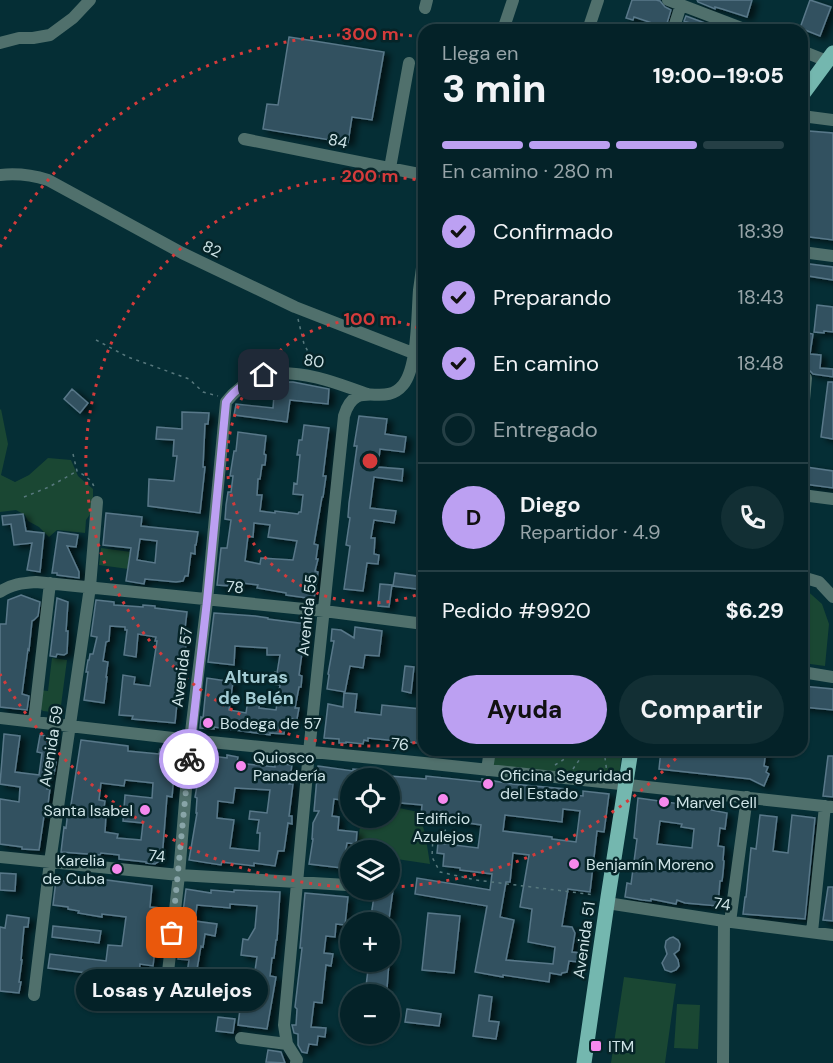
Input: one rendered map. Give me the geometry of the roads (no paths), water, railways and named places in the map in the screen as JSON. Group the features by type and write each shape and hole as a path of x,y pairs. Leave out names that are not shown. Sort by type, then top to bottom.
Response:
{"main road":[{"path":"808,87 830,57"},
{"name":"Avenida 51","path":"584,1063 630,756"}],"street":[{"path":"0,43 19,38 50,35 73,18 90,0"},
{"path":"505,24 513,0"},
{"path":"590,24 598,0"},
{"path":"668,0 731,24"},
{"path":"675,24 681,5"},
{"path":"808,52 830,57"},
{"path":"390,168 409,63"},
{"path":"808,117 833,120"},
{"name":"84","path":"244,139 418,174"},
{"name":"82","path":"0,175 27,175 48,180 182,253 295,307 413,353"},
{"path":"808,253 833,256"},
{"name":"Avenida 55","path":"296,1063 297,1060 287,1044 284,1025 309,752 344,416 349,404 358,395 385,395 403,385 408,376 418,319"},
{"name":"80","path":"230,397 251,380 278,373 320,377 368,394"},
{"name":"Avenida 57","path":"168,972 190,740 230,397"},
{"path":"808,496 833,499"},
{"name":"Avenida 59","path":"34,994 50,862 90,587 97,502"},
{"path":"808,579 819,582 833,597"},
{"name":"78","path":"4,590 23,583 90,587 418,623"},
{"path":"34,721 50,584"},
{"path":"808,673 833,676"},
{"name":"76","path":"0,718 829,807"},
{"path":"487,770 489,756"},
{"path":"723,1063 727,922 747,797"},
{"path":"812,932 829,807"},
{"name":"74","path":"0,857 178,875 340,884"},
{"name":"74","path":"607,900 727,922 833,935"},
{"path":"240,1038 287,1044"}],"place":[{"name":"Bodega de 57","path":"208,723"},
{"name":"Quiosco Panadería","path":"241,766"},
{"name":"Oficina Seguridad del Estado","path":"488,784"},
{"name":"Edificio Azulejos","path":"443,799"},
{"name":"Marvel Cell","path":"664,802"},
{"name":"Santa Isabel","path":"145,810"},
{"name":"Benjamín Moreno","path":"574,864"},
{"name":"Karelia de Cuba","path":"117,869"},
{"name":"Losas y Azulejos","path":"172,933"},
{"name":"ITM","path":"596,1046"}],"district":[{"name":"Alturas de Belén","path":"256,687"}]}
